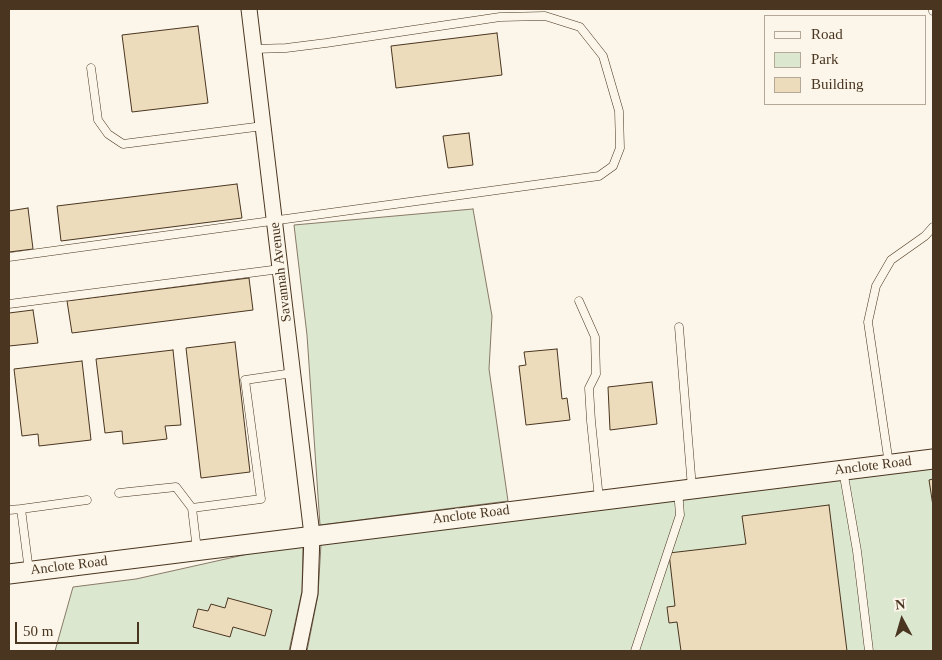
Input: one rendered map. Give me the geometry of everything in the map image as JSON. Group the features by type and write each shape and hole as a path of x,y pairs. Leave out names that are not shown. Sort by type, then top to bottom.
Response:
{"street":[{"name":"Savannah Avenue","path":"249,9 312,535 310,593 298,651"},
{"name":"Anclote Road","path":"9,574 599,499 933,459"}],"lane":[{"path":"9,257 599,176 613,166 620,148 619,111 603,56 580,27 546,16 500,18 326,43 286,48 254,49"},
{"path":"91,68 98,120 108,134 123,144 263,126"},
{"path":"888,464 868,322 876,286 891,260 925,236 933,227"},
{"path":"9,304 280,269"},
{"path":"579,301 595,337 596,374 590,388 591,421 599,499"},
{"path":"635,651 680,515 685,489 679,327"},
{"path":"192,508 261,499 246,380 293,373"},
{"path":"843,470 857,551 869,651"},
{"path":"119,492 176,487 192,508 197,550"},
{"path":"9,510 86,500"},
{"path":"21,509 29,571"}],"green space":[{"path":"473,209 492,316 489,369 508,501 320,525 307,335 294,225"},
{"path":"933,468 933,651 307,651 318,595 321,544"},
{"path":"303,546 302,591 289,651 55,651 73,587 136,579 257,552"}],"building":[{"path":"198,26 208,103 132,112 122,35"},
{"path":"497,33 502,75 396,88 391,46"},
{"path":"469,133 473,165 448,168 443,136"},
{"path":"237,184 242,218 61,241 57,206"},
{"path":"28,208 33,249 9,252 9,211"},
{"path":"249,278 253,310 72,333 67,301"},
{"path":"33,310 38,343 9,346 9,313"},
{"path":"235,342 250,472 201,478 186,348"},
{"path":"557,349 562,399 567,398 570,420 526,425 519,366 526,365 524,352"},
{"path":"173,350 181,425 165,426 167,439 123,444 122,431 105,433 96,359"},
{"path":"82,361 91,440 39,446 38,434 22,436 14,369"},
{"path":"652,382 657,424 610,430 608,387"},
{"path":"933,479 933,506 929,480"},
{"path":"829,505 847,651 681,651 677,622 669,623 667,607 675,606 669,553 746,544 742,516"},
{"path":"228,598 272,610 265,636 233,627 230,637 193,627 198,609 208,611 211,604 225,608"}]}
